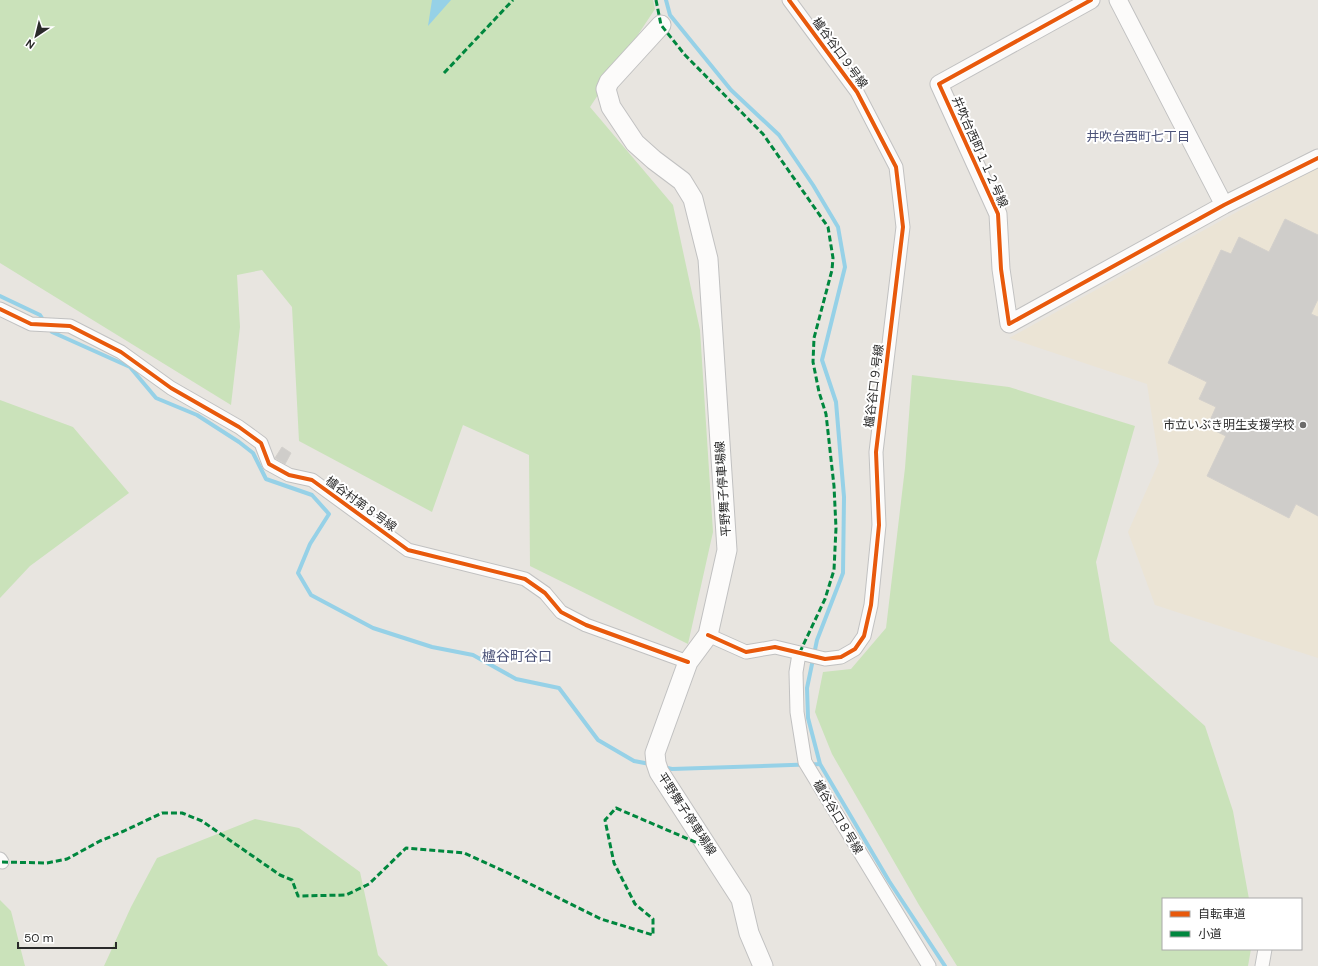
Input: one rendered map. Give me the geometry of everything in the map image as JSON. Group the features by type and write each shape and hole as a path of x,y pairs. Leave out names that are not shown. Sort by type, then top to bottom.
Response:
{"main road":[{"name":"平野舞子停車場線","path":"660,25 609,82 606,90 611,107 635,142 654,160 682,181 692,199 708,259 727,550 708,635 688,662 655,753 658,767 741,899 749,933 763,966"}],"street":[{"name":"櫨谷谷口９号線","path":"708,635 746,652 775,647 822,658 841,657 855,648 864,636 871,605 879,525 876,452 903,227 896,167 857,92 789,0"},
{"name":"井吹台西町１１２号線","path":"1091,0 939,84 998,214 1001,269 1009,324 1224,205"},
{"path":"1118,0 1224,205 1318,158"},
{"name":"櫨谷村第８号線","path":"0,309 31,324 70,326 122,352 171,388 239,427 261,443 269,464 289,475 312,480 408,550 525,579 545,593 561,612 586,625 688,662"},
{"name":"櫨谷谷口８号線","path":"804,654 796,672 797,712 805,762 929,966"},
{"path":"1262,966 1265,950"}],"shaded area":[{"path":"1318,167 1318,658 1155,605 1128,532 1159,462 1147,384 1009,338"}],"green space":[{"path":"0,0 653,0 655,9 590,107 673,205 700,330 713,532 688,644 530,566 529,455 463,425 432,512 299,441 292,307 262,270 237,275 240,327 231,405 0,263"},
{"path":"912,375 1009,387 1135,426 1096,562 1110,641 1205,726 1233,811 1249,898 1162,898 1162,950 1251,950 1248,966 957,966 919,905 832,754 815,712 823,672 851,669 886,628 905,468"},
{"path":"0,400 73,427 129,493 30,566 0,598"},
{"path":"255,819 299,828 360,872 378,955 388,966 104,966 131,907 157,858"},
{"path":"0,900 11,911 25,966 0,966"}],"water":[{"path":"432,0 451,0 428,26"}],"building":[{"path":"1285,219 1318,235 1318,299 1311,314 1318,317 1318,516 1296,504 1289,518 1207,476 1226,436 1207,427 1216,407 1199,399 1207,382 1168,363 1221,250 1231,254 1239,237 1269,252"},
{"path":"282,447 291,453 285,464 275,458"}],"waterway":[{"path":"666,0 670,15 731,90 779,135 813,185 838,227 845,267 822,360 836,402 844,497 843,573 817,640 807,688 808,718 820,764 889,881 945,966"},
{"path":"0,296 40,315 44,321"},
{"path":"49,328 52,332 130,367 156,398 197,415 239,442 253,453 266,479 312,495 329,514 310,544 298,573 311,595 373,628 432,647 473,655 516,679 559,688 598,740 634,761 650,764"},
{"path":"663,767 672,769 820,764"}],"marked path":[{"path":"444,73 513,0"},
{"path":"656,0 661,25 685,55 763,134 828,227 833,258 832,270 814,338 813,362 819,392 826,414 834,486 836,528 834,570 825,599 799,654"},
{"path":"2,862 47,863 67,859 100,841 162,813 182,813 202,821 280,875 292,880 298,896 346,895 369,884 406,848 464,853 601,919 653,935 653,919 635,904 614,863 605,820 616,808 709,848"}],"cycle path":[{"path":"708,635 746,652 775,647 825,659 841,657 855,649 864,636 871,605 879,525 876,452 903,227 896,167 857,92 789,0"},
{"path":"1091,0 939,84 998,214 1001,269 1009,324 1224,205 1318,158"},
{"path":"0,309 31,324 70,326 121,352 171,388 239,427 261,443 269,464 289,475 312,480 408,550 525,579 545,593 561,612 586,625 688,662"}],"place":[{"name":"市立いぶき明生支援学校","path":"1303,425"}],"district":[{"name":"井吹台西町七丁目","path":"1138,136"},
{"name":"櫨谷町谷口","path":"517,656"}]}
